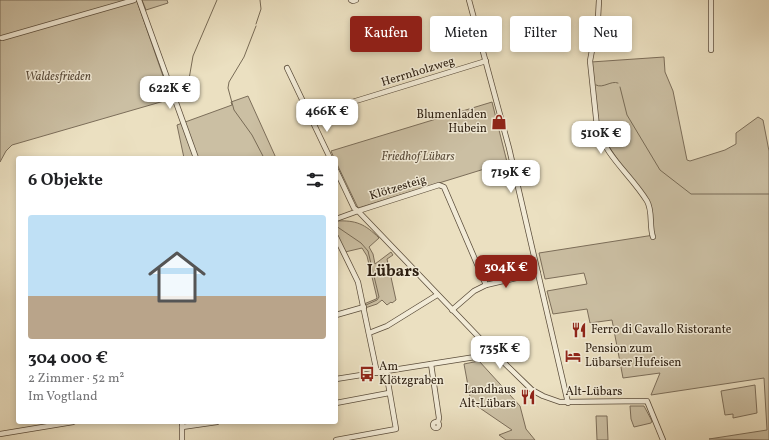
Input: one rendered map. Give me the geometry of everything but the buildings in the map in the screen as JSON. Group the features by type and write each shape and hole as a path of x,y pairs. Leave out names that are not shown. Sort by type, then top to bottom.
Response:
{"street":[{"path":"2,38 134,0"},
{"path":"139,0 195,156"},
{"path":"351,0 356,0"},
{"path":"469,0 517,181 568,403"},
{"path":"599,0 598,18 590,61 597,127 607,149 648,202 653,237"},
{"path":"711,0 711,50"},
{"name":"Herrnholzweg","path":"310,115 486,62"},
{"path":"288,68 329,156"},
{"name":"Alt-Lübars","path":"338,174 354,208 437,295 532,390 553,400 568,403 647,401 662,440"},
{"name":"Klötzesteig","path":"338,218 439,185 444,187 486,285"},
{"path":"338,241 358,282 377,373"},
{"path":"452,310 474,291 486,285 538,273"},
{"path":"369,333 387,326 437,295"},
{"path":"338,314 364,307"},
{"path":"338,379 431,364 489,354 493,352"},
{"path":"431,364 439,414 438,422"},
{"path":"336,440 396,429 386,371"},
{"path":"338,403 389,393"},
{"path":"0,434 61,424"},
{"path":"182,440 182,425 194,424"}],"green space":[{"path":"0,0 131,0 0,37"},
{"path":"142,0 167,0 168,3 146,10"},
{"name":"Waldesfrieden","path":"137,1 171,99 12,145 6,151 0,162 0,37"},
{"path":"664,57 665,72 673,91 687,160 690,161 725,150 736,144 736,133 758,117 763,120 769,151 769,440 709,439 767,430 764,378 651,395 660,373 623,378 612,320 590,323 587,309 553,314 547,291 587,284 584,273 545,279 539,253 654,235 651,210 602,136 599,126 591,62"},
{"path":"248,96 275,156 184,156 177,125 232,105 231,102"},
{"name":"Friedhof Lübars","path":"492,102 507,162 358,208 338,166 338,156 333,156 331,151"},
{"path":"338,221 355,222 365,226 379,238 369,247 373,254 375,264 391,252 393,255 387,259 396,300 387,305 382,300 377,304 365,308 364,304 377,298 367,256 362,248 345,252 338,238"},
{"path":"479,361 520,406 526,429 535,440 506,440 499,435 512,430 471,402 464,364"},
{"path":"755,385 757,413 733,418 733,414 725,415 721,391"},
{"path":"630,406 644,406 652,421 651,423 634,427 631,419"},
{"path":"596,416 607,416 608,440 597,440"}],"waterway":[{"path":"188,85 193,56 217,0"},
{"path":"256,24 261,9 260,0"},
{"path":"256,26 244,57 229,82 228,88 234,110 252,135 263,156"},
{"path":"596,85 601,86 615,82 618,83"},
{"path":"620,87 627,115 660,170 691,194 769,194"},
{"path":"338,227 361,243 368,251 379,297 377,300 366,305"}],"place":[{"name":"Blumenladen Hubein","path":"499,122"},
{"name":"Ferro di Cavallo Ristorante","path":"579,330"},
{"name":"Pension zum Lübarser Hufeisen","path":"573,356"},
{"name":"Am Klötzgraben","path":"367,374"},
{"name":"Landhaus Alt-Lübars","path":"528,397"}],"district":[{"name":"Lübars","path":"393,272"}]}
